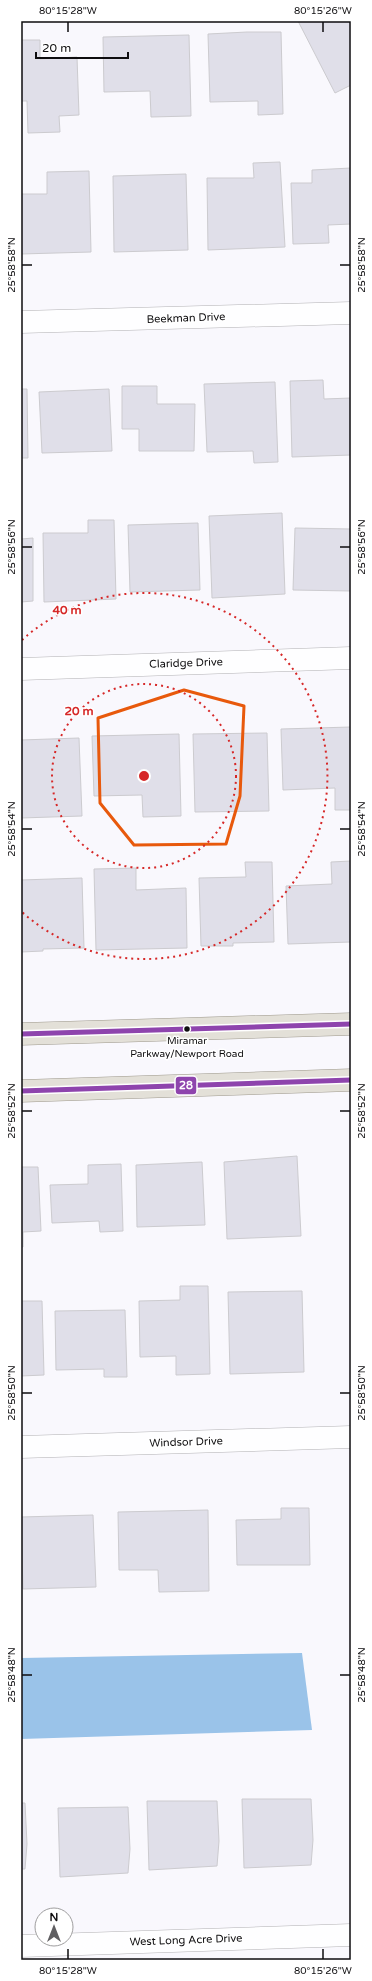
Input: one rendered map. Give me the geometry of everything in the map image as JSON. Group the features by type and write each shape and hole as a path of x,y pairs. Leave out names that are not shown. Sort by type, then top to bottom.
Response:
{"main road":[{"path":"21,1034 351,1024"},
{"path":"21,1091 351,1080"}],"street":[{"name":"Beekman Drive","path":"21,322 351,313"},
{"name":"Claridge Drive","path":"21,669 351,658"},
{"name":"Windsor Drive","path":"21,1447 351,1437"},
{"name":"West Long Acre Drive","path":"21,1946 351,1934"}],"highlighted area":[{"path":"184,690 244,706 240,796 226,844 134,845 100,803 98,718"}],"water":[{"path":"302,1653 312,1730 21,1739 21,1658"}],"building":[{"path":"298,21 351,21 351,85 335,93"},
{"path":"281,32 283,114 258,115 258,101 210,102 208,34"},
{"path":"189,35 191,116 151,117 150,91 104,92 103,37"},
{"path":"21,40 40,40 40,59 77,57 79,115 59,116 60,132 28,133 27,101 21,101"},
{"path":"280,162 285,247 208,250 207,178 254,178 253,163"},
{"path":"351,168 351,224 328,225 329,243 293,244 291,183 312,183 312,170"},
{"path":"89,171 91,252 21,254 21,194 47,194 47,172"},
{"path":"186,174 188,250 114,252 113,176"},
{"path":"323,380 324,399 351,398 351,455 292,457 290,381"},
{"path":"275,382 278,462 254,463 253,451 207,452 204,384"},
{"path":"122,386 157,386 157,404 195,404 194,451 139,451 139,429 122,429"},
{"path":"21,389 27,389 28,458 21,458"},
{"path":"109,389 112,451 42,453 39,392"},
{"path":"282,513 285,594 212,598 209,516"},
{"path":"88,520 114,520 116,599 44,602 43,533 88,533"},
{"path":"198,523 200,590 130,592 128,525"},
{"path":"295,528 351,529 351,591 293,590"},
{"path":"33,538 33,601 21,602 21,539"},
{"path":"351,727 351,810 335,810 335,788 283,790 281,729"},
{"path":"267,733 269,811 195,812 193,734"},
{"path":"179,734 181,816 143,817 142,795 94,796 92,736"},
{"path":"79,738 82,816 21,818 21,740"},
{"path":"351,861 351,942 288,944 286,886 332,884 331,862"},
{"path":"245,862 272,862 274,942 233,943 233,946 201,946 199,878 246,877"},
{"path":"136,868 136,890 186,888 187,948 96,950 94,869"},
{"path":"82,878 84,948 43,949 43,951 21,952 21,880"},
{"path":"297,1156 301,1236 227,1239 224,1162"},
{"path":"202,1162 205,1225 137,1227 136,1165"},
{"path":"121,1164 123,1231 100,1232 99,1221 52,1223 50,1185 88,1184 88,1165"},
{"path":"21,1167 38,1167 41,1231 23,1232 23,1247 21,1247"},
{"path":"180,1286 208,1286 210,1374 176,1375 176,1356 140,1357 139,1301 180,1300"},
{"path":"302,1291 304,1372 230,1374 228,1292"},
{"path":"21,1301 42,1301 44,1375 21,1376"},
{"path":"125,1310 127,1377 104,1377 104,1369 56,1370 55,1311"},
{"path":"281,1508 309,1508 310,1565 237,1565 236,1520 281,1519"},
{"path":"208,1510 209,1591 159,1592 158,1570 119,1570 118,1512"},
{"path":"93,1515 96,1587 23,1589 21,1517"},
{"path":"242,1799 311,1799 313,1840 311,1865 244,1868"},
{"path":"147,1801 217,1801 219,1841 217,1866 149,1870"},
{"path":"21,1803 25,1803 27,1844 25,1869 21,1869"},
{"path":"128,1807 130,1849 128,1873 60,1877 58,1808"}],"transit line":[{"name":"28","path":"21,1034 351,1024"},
{"name":"28","path":"21,1091 351,1080"}],"place":[{"name":"Miramar Parkway/Newport Road","path":"187,1029"}]}
